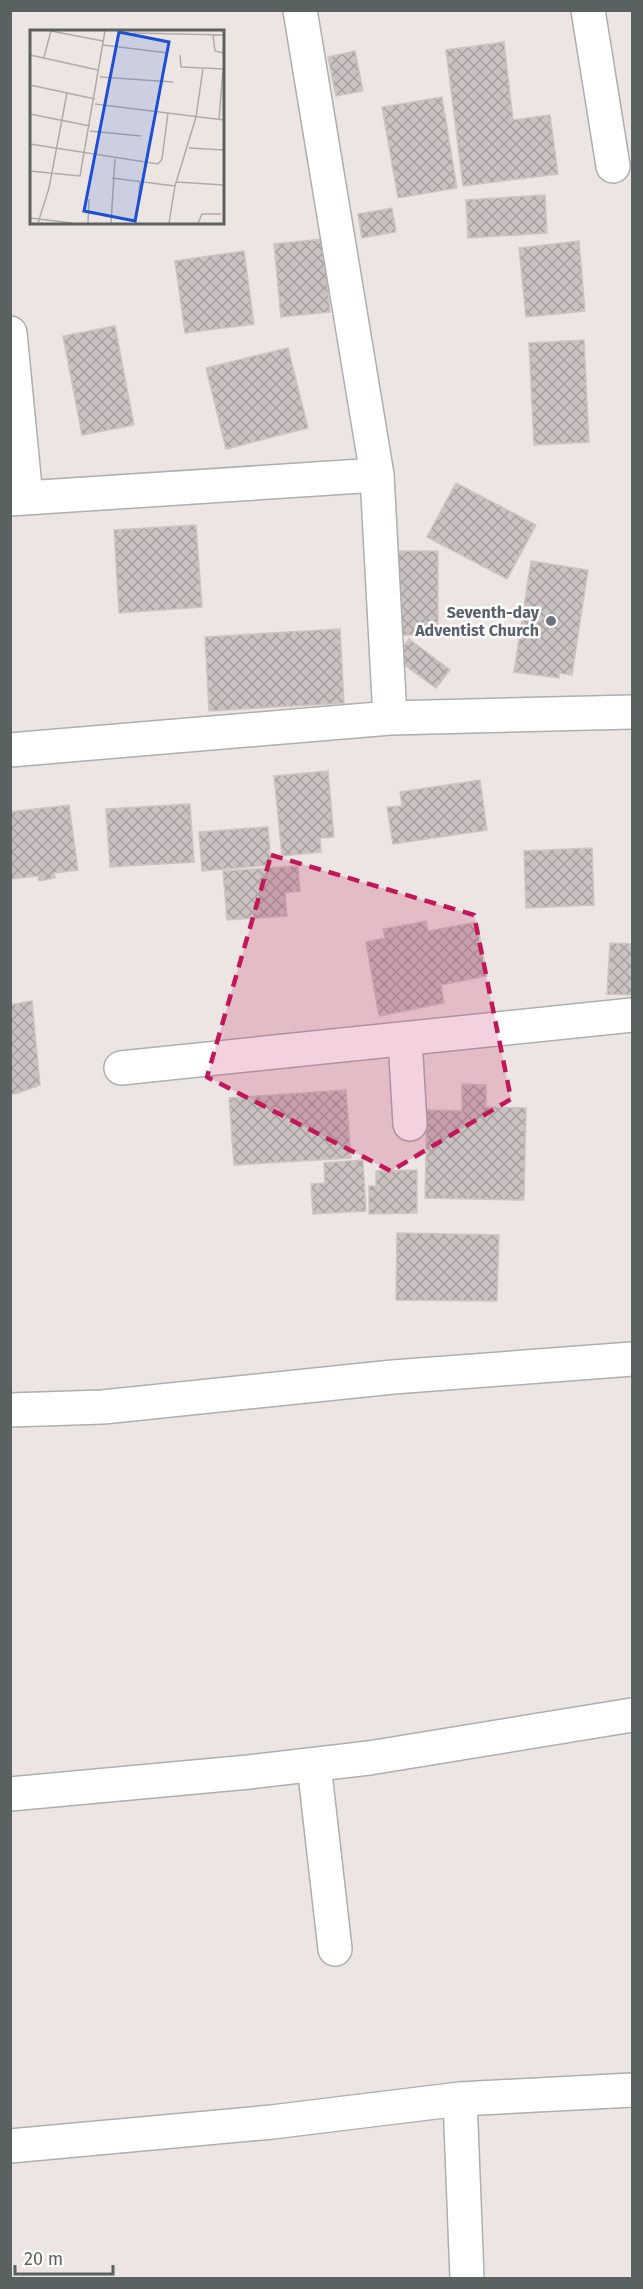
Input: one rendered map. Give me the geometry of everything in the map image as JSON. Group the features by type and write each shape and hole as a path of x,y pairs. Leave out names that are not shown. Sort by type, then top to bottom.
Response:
{"street":[{"path":"300,10 377,475 390,718"},
{"path":"588,10 613,166"},
{"path":"10,333 18,498 377,475"},
{"path":"10,750 390,718 633,712"},
{"path":"121,1068 633,1015"},
{"path":"405,1039 410,1124"},
{"path":"10,1410 103,1407 393,1377 633,1359"},
{"path":"10,1794 314,1765 633,1715"},
{"path":"314,1765 335,1949"},
{"path":"10,2146 272,2122 460,2099 633,2090"},
{"path":"460,2099 467,2278"}],"highlighted area":[{"path":"271,855 474,915 511,1099 391,1171 207,1077"}],"building":[{"path":"504,42 513,120 550,115 558,174 463,186 446,50"},
{"path":"355,51 363,91 336,96 328,57"},
{"path":"442,97 457,188 398,198 382,107"},
{"path":"545,195 547,233 468,238 466,200"},
{"path":"392,208 396,232 362,238 358,214"},
{"path":"323,239 330,312 281,317 274,244"},
{"path":"579,241 585,311 526,317 519,248"},
{"path":"244,251 254,324 185,333 175,261"},
{"path":"115,326 134,425 82,435 63,336"},
{"path":"584,340 589,442 534,445 529,343"},
{"path":"288,348 308,428 226,449 206,368"},
{"path":"456,483 536,525 507,579 427,537"},
{"path":"196,525 202,607 119,613 114,530"},
{"path":"395,551 438,551 438,635 395,635"},
{"name":"Seventh-day Adventist Church","path":"531,561 588,570 572,675 559,673 559,678 514,672"},
{"path":"340,629 344,703 209,711 205,637"},
{"path":"409,639 450,670 436,688 395,658"},
{"path":"328,771 334,837 320,838 321,852 282,856 274,776"},
{"path":"480,780 487,830 393,844 387,807 402,806 400,792"},
{"path":"190,804 194,862 110,867 106,809"},
{"path":"69,805 78,870 54,873 55,878 39,881 38,876 10,879 10,812"},
{"path":"268,827 271,865 202,871 199,832"},
{"path":"592,848 594,905 526,908 524,851"},
{"path":"298,866 300,891 285,893 287,916 227,920 223,871"},
{"path":"426,921 428,931 477,922 487,976 441,985 444,1003 379,1016 366,942 385,938 383,929"},
{"path":"610,943 632,944 632,995 607,994"},
{"path":"32,1001 40,1085 15,1094 10,1093 10,1005"},
{"path":"462,1084 486,1085 486,1107 526,1108 524,1200 425,1198 427,1110 462,1111"},
{"path":"346,1090 351,1158 234,1165 229,1098"},
{"path":"363,1160 366,1211 313,1214 311,1184 325,1183 324,1163"},
{"path":"417,1170 417,1213 369,1214 369,1186 376,1186 376,1171"},
{"path":"397,1233 499,1235 497,1301 396,1300"}],"place":[{"name":"Seventh-day Adventist Church","path":"551,621"}]}
